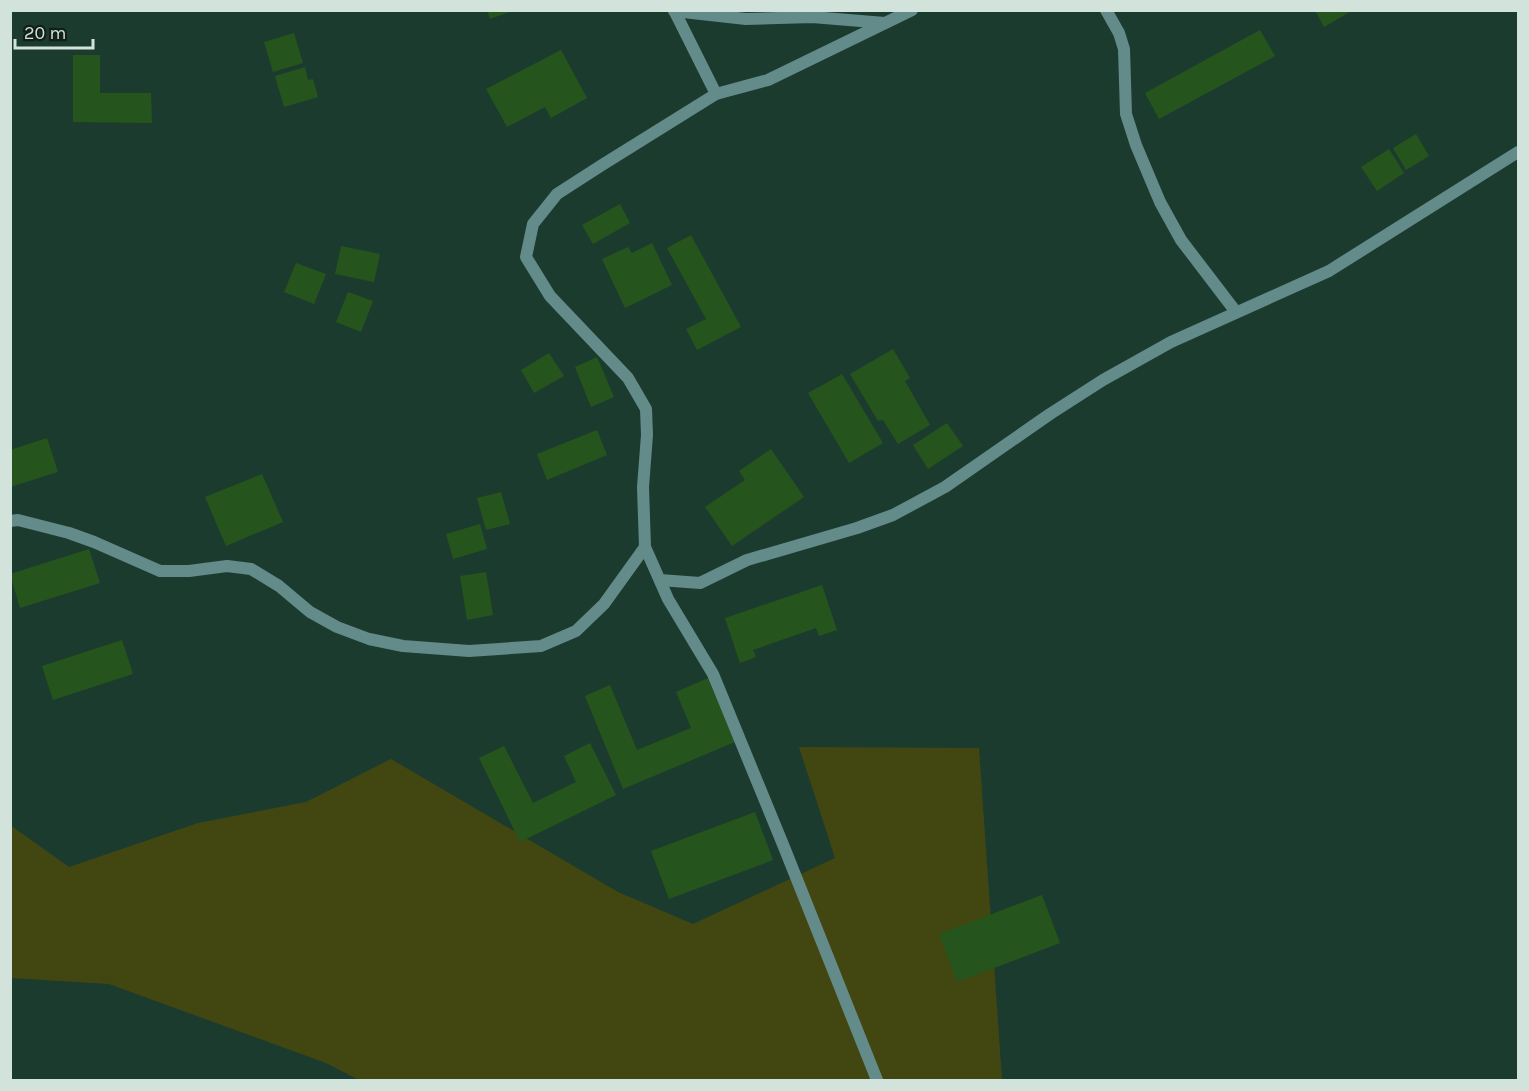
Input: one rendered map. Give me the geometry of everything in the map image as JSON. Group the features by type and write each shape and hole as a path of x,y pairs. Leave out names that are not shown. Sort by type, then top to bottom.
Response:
{"street":[{"path":"877,1080 713,674 668,599 645,547 643,487 647,435 646,409 628,378 550,296 526,257 533,225 557,194 716,94 768,80 912,10"},
{"path":"1106,10 1119,33 1124,49 1126,114 1136,145 1160,202 1181,240 1236,312"},
{"path":"674,11 746,19 812,17 887,23"},
{"path":"674,11 716,94"},
{"path":"660,580 700,583 747,560 857,528 893,515 945,487 1103,380 1171,342 1329,271 1518,152"},
{"path":"10,520 69,533 160,571 189,571 226,566 251,568 279,586 310,612 337,627 369,639 403,646 469,651 541,646 576,631 604,604 645,547"}],"green space":[{"path":"799,747 979,748 1002,1080 359,1080 326,1063 109,984 11,978 10,825 69,867 198,823 306,802 391,759 618,892 693,924 835,858"}],"building":[{"path":"487,10 512,10 512,11 490,19"},
{"path":"1315,10 1353,10 1324,27"},
{"path":"1260,30 1275,56 1159,119 1145,93"},
{"path":"294,33 303,63 273,72 264,42"},
{"path":"561,50 587,98 551,118 545,107 507,127 486,89"},
{"path":"73,55 100,55 100,93 151,93 152,123 73,122"},
{"path":"305,67 308,80 313,79 318,97 284,107 275,76"},
{"path":"1416,134 1429,156 1406,170 1393,148"},
{"path":"1389,149 1404,173 1377,191 1361,167"},
{"path":"620,204 630,223 593,244 582,225"},
{"path":"691,235 741,327 697,350 686,329 706,319 667,248"},
{"path":"652,243 672,285 625,308 602,259 628,247 632,253"},
{"path":"341,246 380,254 374,282 335,274"},
{"path":"296,263 326,274 314,304 284,292"},
{"path":"348,292 373,301 361,332 336,322"},
{"path":"893,349 910,378 905,381 930,425 898,444 883,420 878,421 850,374"},
{"path":"549,353 564,376 534,393 521,370"},
{"path":"597,357 614,397 591,407 575,367"},
{"path":"842,374 883,443 849,463 808,393"},
{"path":"947,423 963,446 928,469 913,445"},
{"path":"597,430 607,455 547,480 537,454"},
{"path":"47,438 58,472 10,487 10,450"},
{"path":"771,449 804,497 732,546 705,507 745,480 739,471"},
{"path":"262,474 283,522 226,546 205,497"},
{"path":"501,492 510,524 486,530 477,498"},
{"path":"480,524 487,549 453,559 446,534"},
{"path":"89,549 100,583 20,608 10,574"},
{"path":"486,572 493,615 467,620 460,576"},
{"path":"822,585 837,630 819,636 816,628 753,650 756,657 740,663 725,618"},
{"path":"122,640 133,674 53,700 42,666"},
{"path":"708,678 735,742 623,789 585,696 610,685 637,750 691,728 676,692"},
{"path":"590,743 616,795 520,842 479,758 504,746 533,803 576,782 564,756"},
{"path":"755,812 773,860 669,899 651,851"},
{"path":"1042,895 1060,943 957,982 939,934"}]}
